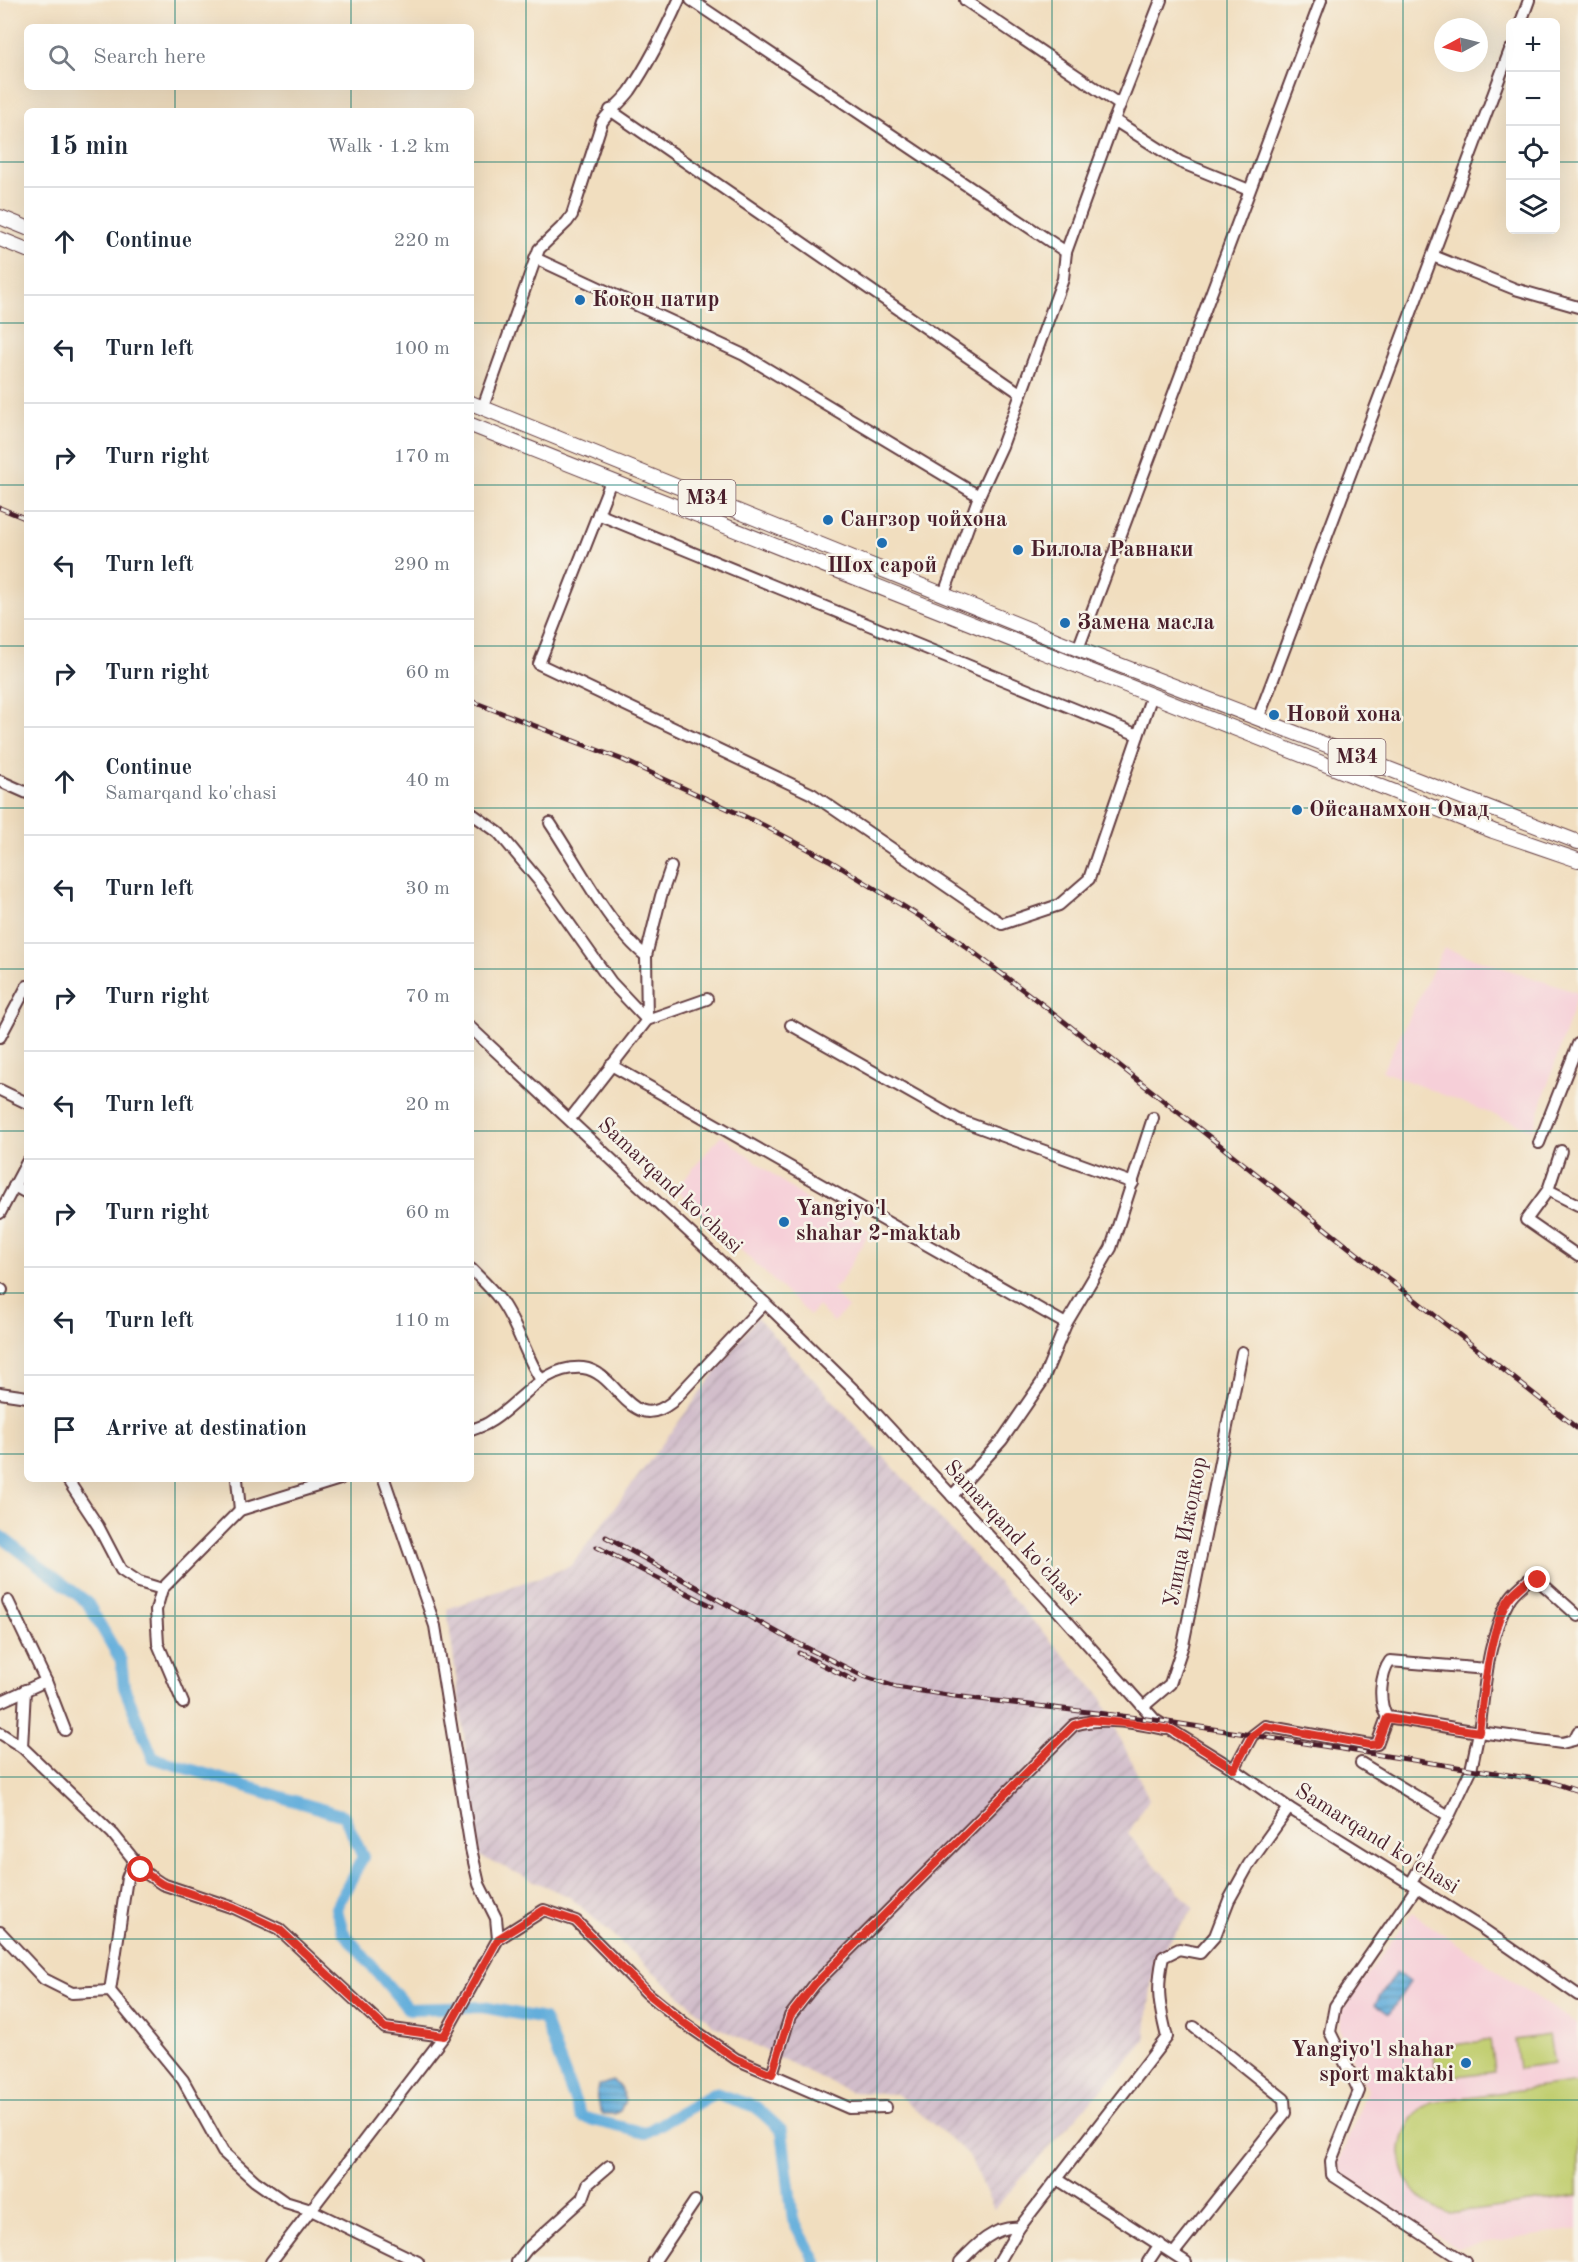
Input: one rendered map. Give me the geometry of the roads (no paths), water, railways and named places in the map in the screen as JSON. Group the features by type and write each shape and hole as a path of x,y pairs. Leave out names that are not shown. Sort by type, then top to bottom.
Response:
{"main road":[{"path":"0,217 24,227"},
{"path":"0,239 24,249"},
{"name":"M34","path":"477,405 1078,649 1578,842"},
{"name":"M34","path":"474,426 1493,831 1578,860"},
{"path":"994,632 1000,618"}],"street":[{"path":"477,405 535,258 542,244 567,222 572,214 602,122 610,110 628,94 638,79 679,0"},
{"path":"692,0 1066,252"},
{"path":"964,0 1120,105"},
{"path":"944,594 979,496 1002,446 1063,279 1066,252 1161,0"},
{"path":"1078,649 1321,0"},
{"path":"1522,18 1529,0"},
{"path":"1258,719 1506,61"},
{"path":"610,110 1020,393"},
{"path":"1114,120 1180,162 1249,190"},
{"path":"1433,256 1515,289 1578,307"},
{"path":"535,258 744,356 979,496"},
{"path":"611,481 539,664 812,794 1002,924 1059,904 1089,879 1152,695"},
{"path":"598,514 1138,735"},
{"path":"0,781 24,792"},
{"path":"474,815 499,832 538,881 611,982 647,1020"},
{"path":"550,823 612,919 631,944 646,956"},
{"path":"647,1020 646,956 671,867"},
{"path":"0,1037 24,992"},
{"path":"570,1119 647,1020 707,999"},
{"path":"791,1024 959,1120 1133,1183"},
{"name":"Samarqand ko'chasi","path":"474,1031 765,1303 858,1394 1155,1720 1234,1769 1289,1808 1414,1885 1578,1995"},
{"path":"1539,1143 1578,1044"},
{"path":"611,1065 1066,1324"},
{"path":"0,1090 24,1102"},
{"path":"952,1496 1002,1440 1042,1382 1066,1324 1111,1248 1153,1118"},
{"path":"1561,1151 1548,1190 1526,1220 1578,1256"},
{"path":"0,1213 24,1168"},
{"path":"14,1186 24,1191"},
{"path":"1548,1190 1578,1205"},
{"path":"474,1272 500,1299 531,1365 541,1380"},
{"path":"474,1429 489,1423 541,1380 569,1368 585,1368 600,1375 636,1408 646,1413 657,1412 672,1402 765,1303"},
{"name":"Улица Ижодкор","path":"1144,1706 1170,1684 1183,1645 1242,1352"},
{"path":"0,1393 24,1397"},
{"path":"69,1482 98,1526 121,1570 139,1582 162,1589"},
{"path":"237,1482 240,1510"},
{"path":"183,1703 158,1644 156,1610 162,1589 240,1510 330,1482"},
{"path":"385,1482 435,1626 471,1849 479,1884 496,1918 498,1939"},
{"path":"1465,2262 1332,2175 1331,2161 1359,2091 1330,2032 1335,2006 1414,1885 1471,1770 1479,1732 1487,1669 1498,1626 1509,1598 1528,1580 1538,1580 1578,1616"},
{"path":"8,1601 46,1681 64,1730"},
{"path":"1387,1718 1382,1709 1383,1671 1390,1661 1487,1669"},
{"path":"0,1702 46,1681"},
{"path":"22,1748 25,1690"},
{"path":"1387,1718 1562,1743 1574,1740 1578,1732"},
{"path":"1234,1769 1252,1736 1265,1726 1370,1745 1377,1744 1387,1718"},
{"path":"772,2074 790,2016 815,1984 1074,1725 1090,1720 1172,1730"},
{"path":"0,1733 22,1748 113,1834 141,1870 162,1884 234,1908 279,1929 385,2028 444,2036"},
{"path":"1361,1763 1449,1816"},
{"path":"999,2262 1019,2228 1167,2037 1158,2005 1159,1974 1163,1956 1179,1949 1200,1953 1215,1936 1229,1900 1249,1864 1289,1808"},
{"path":"134,1860 127,1878 110,1991 183,2080 223,2152 255,2181 285,2202 311,2211 418,2262"},
{"path":"271,2262 444,2036 498,1939 544,1910 576,1921 647,1993 684,2023 736,2059 849,2108 886,2107"},
{"path":"0,1932 44,1979 72,1993 110,1991"},
{"path":"1174,2253 1286,2113 1284,2099 1194,2027"},
{"path":"517,2262 527,2249 583,2198 588,2184 609,2166"},
{"path":"1057,2179 1186,2262"},
{"path":"654,2262 695,2201"},
{"path":"960,2262 977,2245 998,2231 1012,2227 1019,2228"},
{"path":"1148,2262 1160,2244"}],"water":[{"path":"1396,1972 1410,1982 1389,2014 1375,2004"},
{"path":"612,2081 621,2087 625,2101 620,2111 614,2114 603,2114 597,2101 598,2086"}],"waterway":[{"path":"0,1536 87,1602 121,1661 124,1687 153,1758 344,1816 363,1857 336,1908 343,1932 408,2009 483,2007 544,2019 581,2117 645,2133 715,2093 756,2107 782,2131 793,2220 816,2262"}],"railway":[{"path":"0,508 24,518"},
{"path":"474,702 623,760 763,825 829,860 953,937 1047,1008 1578,1429"},
{"path":"606,1537 791,1640 863,1676 896,1687 1155,1720 1548,1781 1578,1791"},
{"path":"597,1547 712,1606"},
{"path":"799,1653 855,1681"}],"place":[{"name":"Кокон патир","path":"580,300"},
{"name":"Сангзор чойхона","path":"828,520"},
{"name":"Шох сарой","path":"882,543"},
{"name":"Билола Равнаки","path":"1018,550"},
{"name":"Замена масла","path":"1065,623"},
{"name":"Новой хона","path":"1274,715"},
{"name":"Ойсанамхон Омад","path":"1297,810"},
{"name":"Yangiyo'l shahar 2-maktab","path":"784,1222"},
{"name":"Yangiyo'l shahar sport maktabi","path":"1466,2063"}]}
